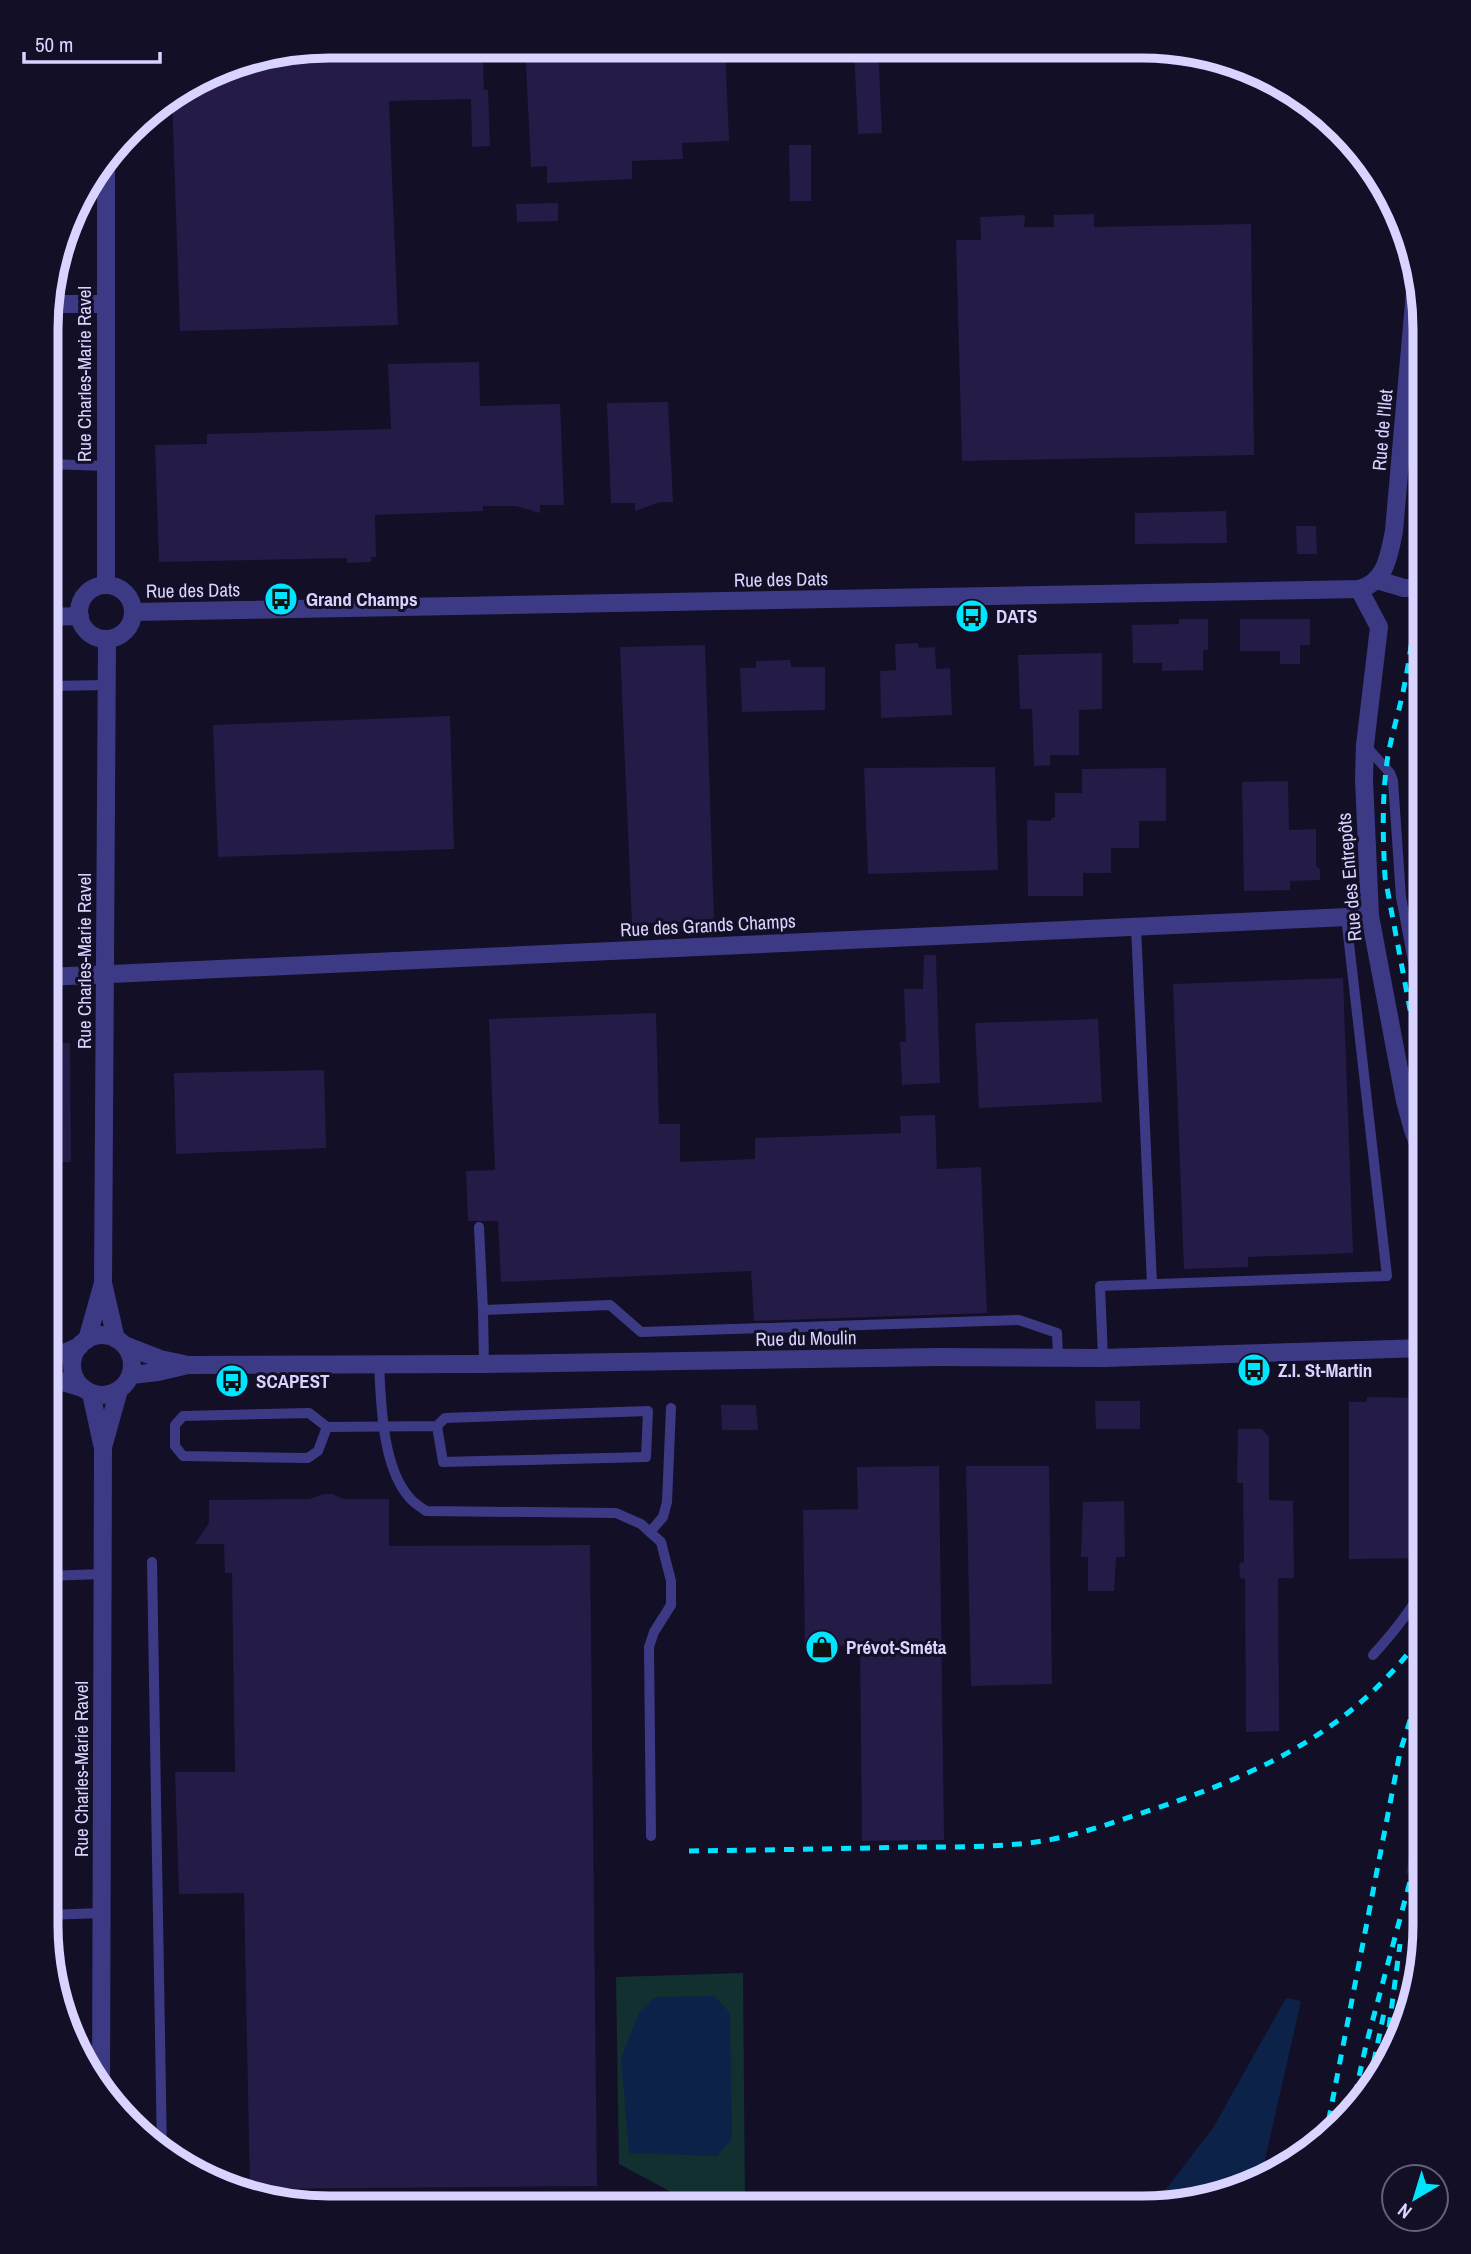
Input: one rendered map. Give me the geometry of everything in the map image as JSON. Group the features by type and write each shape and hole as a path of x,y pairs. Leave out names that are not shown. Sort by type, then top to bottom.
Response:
{"street":[{"name":"Rue Charles-Marie Ravel","path":"106,174 106,585"},
{"path":"59,304 105,304"},
{"name":"Rue de l'Ilet","path":"1377,580 1388,560 1394,531 1413,314"},
{"path":"1377,580 1413,588"},
{"name":"Rue des Dats","path":"133,612 1359,589 1377,580"},
{"path":"106,585 122,590 132,604 133,612 128,627 115,637 107,639 99,638 86,630 80,616 83,598 89,591 106,585"},
{"name":"Rue des Entrepôts","path":"1359,589 1379,627 1365,745 1364,814 1370,916 1405,1101 1413,1130"},
{"path":"58,617 80,616"},
{"name":"Rue Charles-Marie Ravel","path":"107,639 103,1283 120,1342"},
{"name":"Rue des Grands Champs","path":"58,976 1370,916"},
{"name":"Rue Charles-Marie Ravel","path":"83,1343 103,1283"},
{"path":"58,1355 96,1336 120,1342 132,1364 131,1376 119,1390 100,1395 58,1381"},
{"name":"Rue du Moulin","path":"120,1342 160,1359 188,1365"},
{"path":"83,1343 72,1363 77,1381 87,1390"},
{"name":"Rue du Moulin","path":"131,1376 188,1365 484,1364 938,1357 1103,1358 1413,1348"},
{"name":"Rue Charles-Marie Ravel","path":"87,1390 103,1447"},
{"name":"Rue Charles-Marie Ravel","path":"101,2073 103,1447 119,1390"}],"lane":[{"path":"58,464 106,466"},
{"path":"58,686 107,685"},
{"path":"1365,745 1390,773 1392,781 1401,897 1413,961"},
{"path":"1103,1358 1100,1286 1387,1276 1346,917"},
{"path":"1136,927 1152,1284"},
{"path":"479,1227 484,1364"},
{"path":"483,1310 610,1305 640,1332 1019,1320 1057,1333 1058,1358"},
{"path":"379,1364 385,1443 408,1497 426,1511 616,1513 641,1524 661,1542 671,1581 671,1605 654,1632 649,1647 651,1836"},
{"path":"650,1532 663,1517 667,1502 671,1408"},
{"path":"327,1427 318,1451 308,1458 183,1456 175,1446 175,1425 183,1416 309,1413 327,1427 437,1426 445,1418 648,1411 646,1457 443,1462 437,1426"},
{"path":"152,1562 162,2138"},
{"path":"58,1576 102,1574"},
{"path":"1373,1655 1413,1607"},
{"path":"58,1915 101,1913"}],"green space":[{"path":"743,1973 745,2196 679,2196 619,2164 616,1977"}],"water":[{"path":"714,1996 730,2013 732,2139 717,2156 629,2153 621,2058 639,2012 655,1997"},
{"path":"1286,1998 1301,2001 1263,2167 1212,2187 1161,2196 1213,2128"}],"building":[{"path":"483,58 484,90 488,90 490,146 472,147 471,99 389,101 398,325 180,331 172,107 225,78 293,60"},
{"path":"526,58 725,58 729,141 682,143 683,159 632,161 632,179 547,183 547,166 531,167"},
{"path":"855,58 879,58 882,133 858,134"},
{"path":"789,145 811,145 811,201 790,201"},
{"path":"558,203 558,221 517,222 516,204"},
{"path":"1094,214 1094,227 1251,224 1254,455 962,461 956,240 981,240 980,217 1025,215 1024,227 1054,227 1054,215"},
{"path":"479,362 480,406 560,404 564,505 540,505 540,513 516,506 483,506 483,511 375,515 376,557 371,557 371,562 347,563 347,558 159,562 155,445 207,444 207,434 391,429 388,364"},
{"path":"668,402 673,502 660,502 635,511 635,503 611,503 607,403"},
{"path":"1226,511 1227,543 1135,544 1135,513"},
{"path":"1296,526 1316,526 1317,554 1297,554"},
{"path":"1179,619 1208,619 1208,650 1203,650 1203,670 1162,671 1162,663 1133,663 1132,625 1179,624"},
{"path":"1240,619 1310,619 1310,645 1300,645 1300,664 1280,664 1280,651 1240,651"},
{"path":"918,643 919,648 935,647 936,669 950,668 952,715 881,718 880,671 896,670 895,644"},
{"path":"705,645 714,921 632,924 620,647"},
{"path":"1102,653 1102,709 1079,710 1079,755 1050,755 1050,765 1034,766 1032,709 1020,709 1018,655"},
{"path":"790,660 791,667 825,667 825,710 742,712 740,668 756,668 756,661"},
{"path":"450,716 454,849 218,857 213,725"},
{"path":"995,767 998,870 868,874 864,768"},
{"path":"1166,768 1166,821 1139,821 1139,848 1111,848 1111,873 1083,873 1083,896 1028,896 1027,820 1051,821 1051,818 1055,818 1055,793 1082,793 1082,769"},
{"path":"1288,781 1289,830 1316,829 1316,866 1320,869 1320,880 1290,881 1290,890 1244,891 1242,782"},
{"path":"924,955 936,955 940,1083 902,1085 900,1042 906,1042 904,989 923,989"},
{"path":"1343,978 1353,1253 1248,1257 1248,1267 1184,1269 1173,984"},
{"path":"656,1013 659,1124 680,1124 680,1162 755,1159 755,1138 901,1133 900,1116 935,1115 937,1169 981,1167 987,1313 754,1321 751,1271 501,1282 498,1221 468,1221 466,1171 495,1170 489,1019"},
{"path":"1098,1019 1102,1102 979,1108 975,1023"},
{"path":"58,1043 70,1043 71,1162 58,1162"},
{"path":"324,1070 326,1148 176,1154 174,1073"},
{"path":"1367,1397 1413,1398 1413,1558 1349,1559 1349,1402 1366,1402"},
{"path":"1095,1401 1140,1401 1140,1429 1096,1429"},
{"path":"721,1405 756,1405 758,1430 722,1430"},
{"path":"1238,1429 1262,1429 1269,1437 1269,1500 1293,1501 1294,1578 1278,1578 1279,1731 1246,1732 1245,1579 1240,1578 1239,1563 1244,1562 1243,1483 1237,1483"},
{"path":"939,1466 944,1840 862,1841 860,1645 805,1647 803,1510 858,1509 857,1467"},
{"path":"966,1466 1049,1466 1052,1684 971,1686"},
{"path":"332,1494 344,1499 389,1499 389,1546 590,1545 597,2186 267,2189 250,2184 244,1893 179,1894 175,1772 235,1772 232,1573 225,1573 224,1544 195,1544 209,1523 209,1500 309,1499"},
{"path":"1124,1501 1125,1557 1116,1557 1114,1591 1088,1591 1088,1557 1081,1557 1083,1502"},
{"path":"1413,1840 1413,1874 1406,1873"}],"railway":[{"path":"1413,629 1407,673 1387,759 1383,837 1385,877 1413,1025"},
{"path":"1412,677 1413,771"},
{"path":"689,1851 995,1846 1049,1840 1088,1830 1192,1796 1268,1763 1303,1744 1368,1696 1413,1647"},
{"path":"1328,2122 1400,1752 1413,1711"},
{"path":"1356,2092 1412,1874"},
{"path":"1387,2041 1400,1944"},
{"path":"1372,2069 1384,2013"}],"place":[{"name":"Grand Champs","path":"281,599"},
{"name":"DATS","path":"972,616"},
{"name":"Z.I. St-Martin","path":"1254,1370"},
{"name":"SCAPEST","path":"232,1381"},
{"name":"Prévot-Sméta","path":"822,1647"}]}
